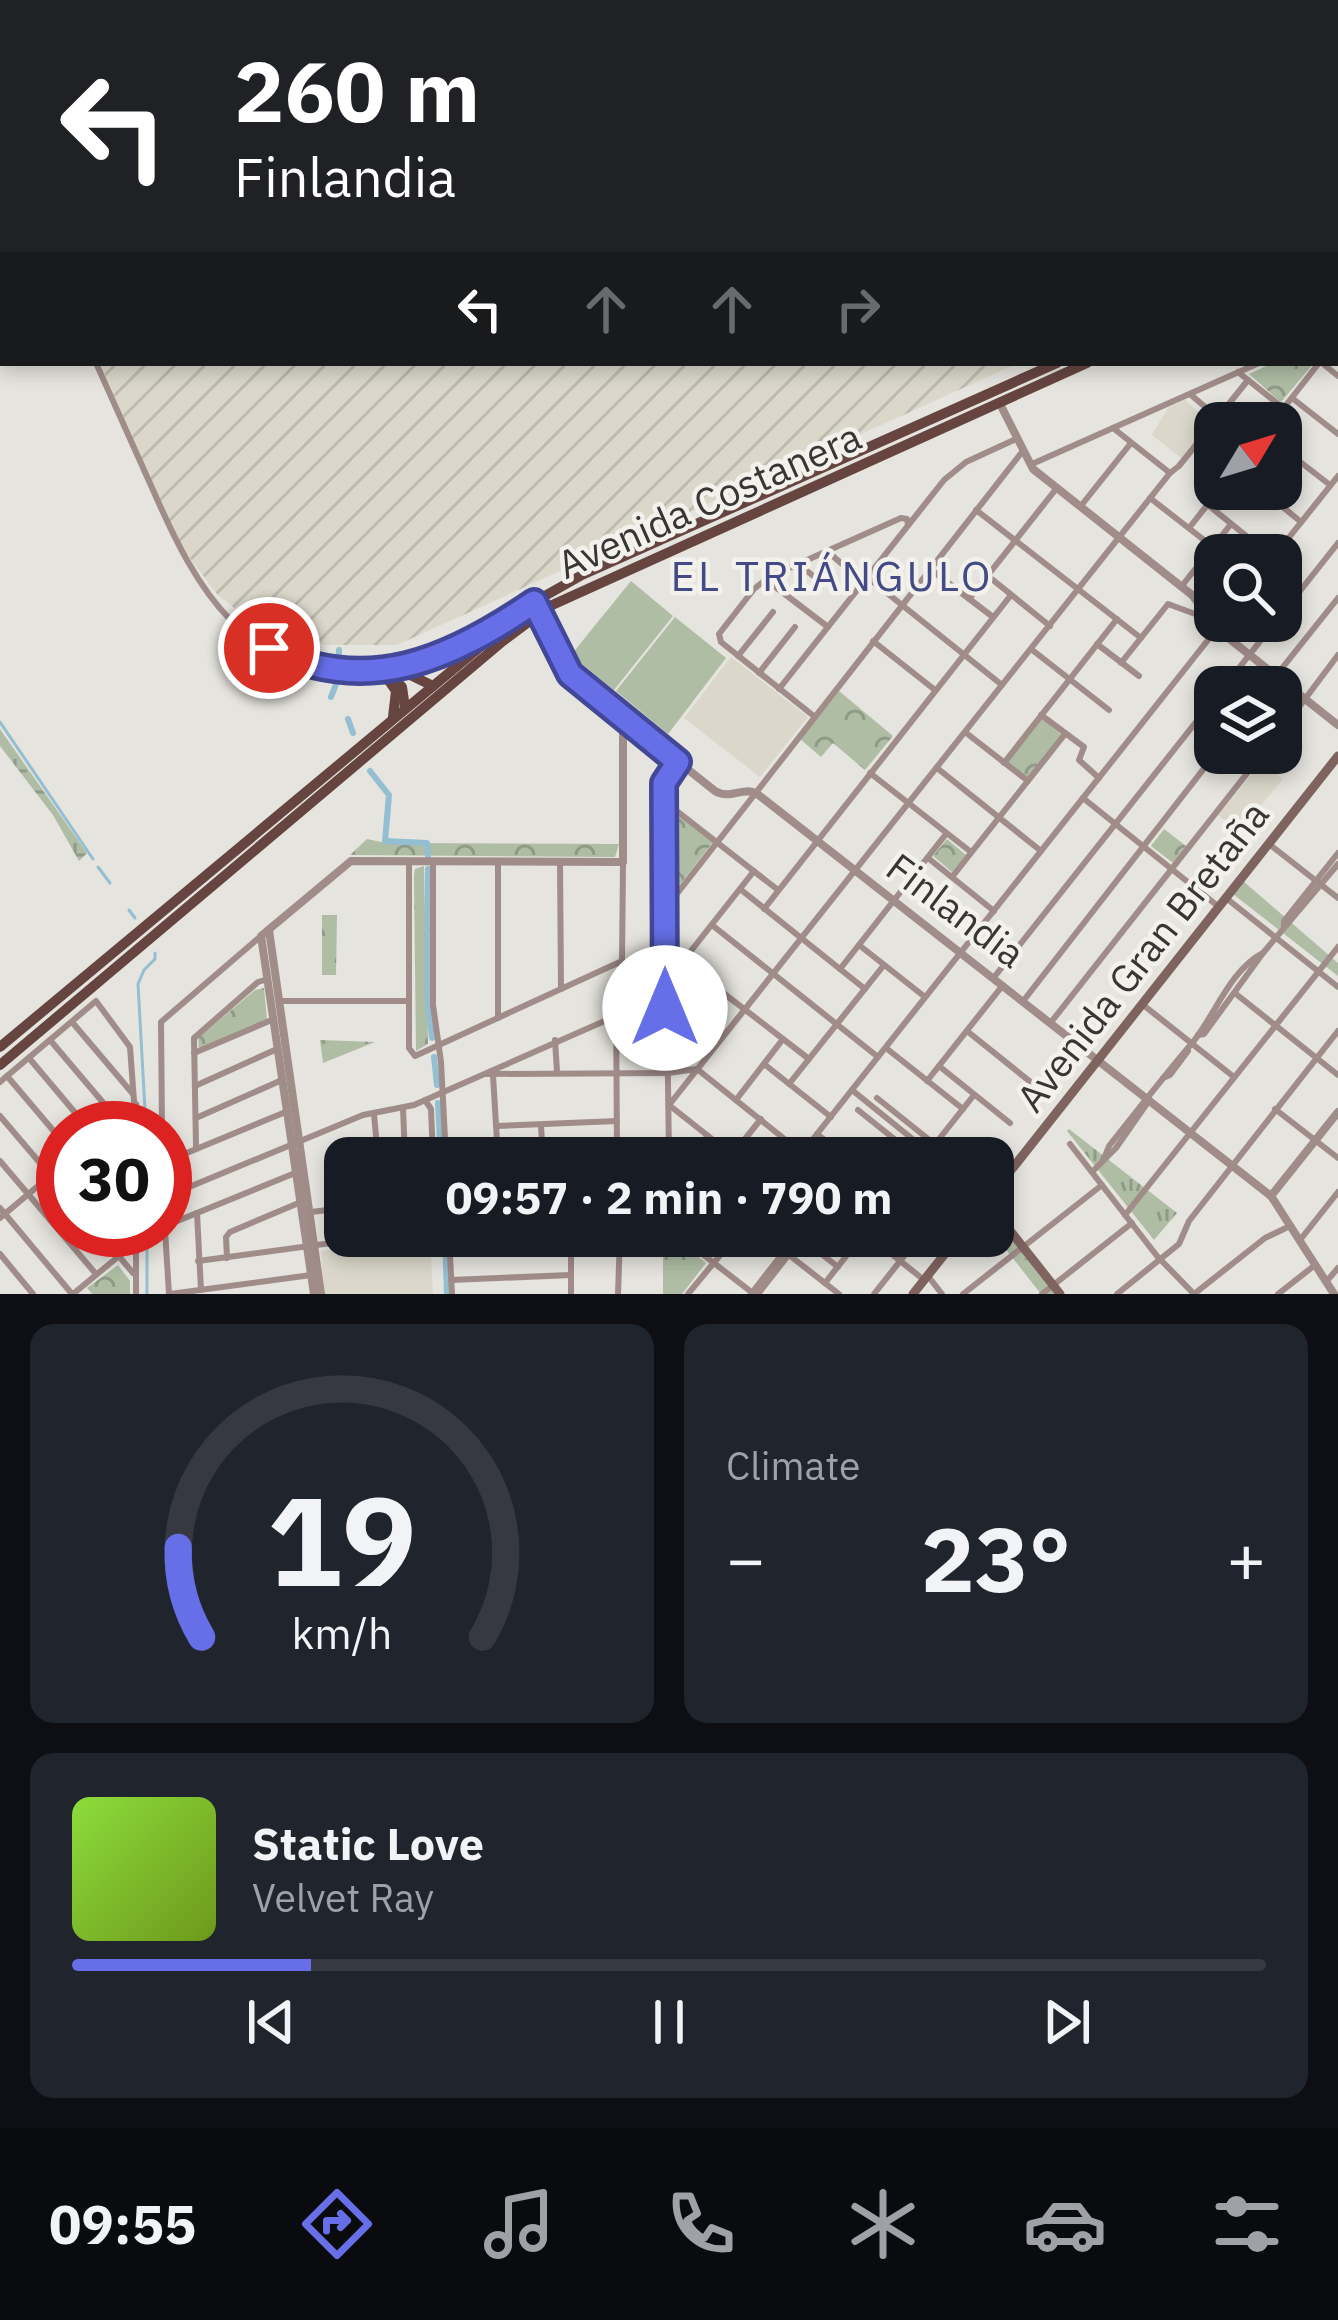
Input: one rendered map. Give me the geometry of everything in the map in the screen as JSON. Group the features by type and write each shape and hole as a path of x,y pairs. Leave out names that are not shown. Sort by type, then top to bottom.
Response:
{"main road":[{"name":"Avenida Costanera","path":"0,1046 581,575 1050,366"},
{"name":"Avenida Costanera","path":"2,1074 396,723 426,683 500,627 1080,366"},
{"path":"393,670 500,627"},
{"path":"426,683 420,668 427,659"},
{"path":"393,670 426,683 452,684"},
{"path":"393,670 406,706"},
{"path":"373,672 389,681 396,692 396,723"},
{"name":"Avenida Gran Bretaña","path":"1014,1166 1338,756"},
{"path":"1014,1238 1057,1290"},
{"path":"914,1294 942,1257"}],"street":[{"path":"97,366 182,554 218,609 247,634 292,659 329,670 393,670"},
{"path":"1030,465 1251,366"},
{"path":"1288,402 1318,366"},
{"path":"1238,372 1276,402"},
{"path":"1231,402 1248,380"},
{"path":"1190,394 1200,402"},
{"path":"1292,398 1338,434"},
{"path":"1000,402 1030,465 1194,597"},
{"path":"1113,428 1170,473"},
{"path":"779,688 956,469 1016,439"},
{"path":"1080,507 1132,442"},
{"path":"669,1105 1194,447"},
{"path":"664,909 1022,452"},
{"path":"1302,463 1330,485"},
{"path":"1291,534 1338,476"},
{"path":"969,599 1057,488"},
{"path":"1150,498 1196,534"},
{"path":"976,510 1141,638"},
{"path":"1189,529 1204,510"},
{"path":"1214,510 1245,534"},
{"path":"1286,510 1301,522"},
{"path":"814,717 718,638 765,579 903,518 908,525"},
{"path":"1223,534 1231,524"},
{"path":"1302,589 1338,543"},
{"path":"827,551 842,564"},
{"path":"798,564 821,582"},
{"path":"930,569 993,617"},
{"path":"1181,587 1194,571"},
{"path":"988,575 1049,626"},
{"path":"867,577 1002,685"},
{"path":"765,579 827,627"},
{"path":"764,909 1011,595"},
{"path":"1284,666 1338,598"},
{"path":"1121,662 1167,605 1194,612"},
{"name":"Finlandia","path":"537,607 570,674 678,762 722,795 756,793 1271,1196 1334,1294"},
{"path":"738,656 772,612"},
{"path":"1004,763 1117,619"},
{"path":"759,673 795,627"},
{"path":"873,641 935,690"},
{"path":"815,1137 1207,642"},
{"path":"1237,642 1264,666"},
{"path":"1241,666 1260,642"},
{"path":"1097,644 1138,676"},
{"path":"1031,649 1108,710"},
{"path":"1302,703 1338,655"},
{"path":"1302,697 1338,725"},
{"path":"1041,715 1084,747 1079,760 1099,778"},
{"path":"409,861 410,1054 440,1045 622,960 623,732 627,721"},
{"path":"994,976 1194,724"},
{"path":"965,732 1028,782"},
{"path":"952,877 1065,734"},
{"path":"669,1137 664,801 665,779 678,762"},
{"path":"937,768 1041,851"},
{"path":"870,773 971,853"},
{"path":"1024,1000 1200,774"},
{"path":"1052,1021 1247,774"},
{"path":"1083,798 1172,869 1276,937 1338,987"},
{"path":"664,801 778,890"},
{"path":"840,969 946,834"},
{"path":"1269,844 1338,898"},
{"path":"1319,883 1338,853"},
{"path":"928,857 994,910"},
{"path":"433,861 433,1005 445,1137"},
{"path":"497,861 498,1018"},
{"path":"560,861 561,989"},
{"path":"161,1101 160,1022 349,862 623,862"},
{"path":"1092,1172 1163,1078 1186,1056 1284,921 1338,864"},
{"path":"683,961 754,871"},
{"path":"740,890 865,989"},
{"path":"712,925 878,1057"},
{"path":"265,932 277,1049 298,1142 298,1172 318,1294"},
{"path":"265,932 311,1212 311,1275 318,1294"},
{"path":"859,944 925,997"},
{"path":"1125,1214 1338,946"},
{"path":"665,948 809,1059"},
{"path":"789,1084 884,965"},
{"path":"677,996 697,972"},
{"path":"196,1147 196,1036 257,982 268,979"},
{"path":"927,1081 1004,984"},
{"path":"616,988 617,1137"},
{"path":"1232,991 1338,1075"},
{"path":"36,1112 2,1074 29,1058 96,1001 128,1042 135,1100"},
{"path":"275,1001 408,1001"},
{"path":"1142,1004 1234,1077"},
{"path":"192,1185 374,1112 425,1100 616,1016"},
{"path":"194,1053 274,1019"},
{"path":"72,1022 135,1100"},
{"path":"967,1030 1038,1088"},
{"path":"1117,1294 1180,1244 1186,1224 1338,1031"},
{"path":"736,1100 783,1039"},
{"path":"50,1040 101,1101"},
{"path":"555,1040 557,1072"},
{"path":"885,1047 963,1109"},
{"path":"195,1086 277,1049"},
{"path":"29,1058 65,1101"},
{"path":"764,1064 831,1117"},
{"path":"939,1066 1010,1123"},
{"path":"484,1073 697,1069 780,1137"},
{"path":"494,1075 496,1137"},
{"path":"196,1118 282,1080"},
{"path":"851,1090 907,1137"},
{"path":"941,1137 974,1094"},
{"path":"878,1098 926,1137"},
{"path":"425,1100 431,1109 433,1137"},
{"path":"669,1105 708,1136"},
{"path":"403,1108 404,1137"},
{"path":"1275,1109 1338,1158"},
{"path":"858,1110 893,1137"},
{"path":"192,1149 288,1112"},
{"path":"374,1112 377,1137"},
{"path":"1271,1196 1338,1112"},
{"path":"0,1115 36,1157"},
{"path":"889,1135 902,1118"},
{"path":"747,1137 760,1119"},
{"path":"496,1126 617,1121"},
{"path":"541,1124 542,1137"},
{"path":"817,1134 821,1137"},
{"path":"1070,1144 1194,1294 1265,1238 1291,1226"},
{"path":"0,1161 97,1274"},
{"path":"192,1215 298,1172"},
{"path":"963,1294 1102,1185"},
{"path":"36,1187 2,1213 72,1294 117,1257"},
{"path":"1300,1240 1338,1192"},
{"path":"226,1258 230,1232 302,1201"},
{"path":"311,1212 324,1210"},
{"path":"196,1213 202,1290"},
{"path":"1042,1294 1057,1290 1132,1223"},
{"path":"198,1262 324,1244"},
{"path":"119,1257 136,1276"},
{"path":"136,1257 136,1294"},
{"path":"167,1257 170,1294 311,1275"},
{"path":"450,1257 452,1294"},
{"path":"571,1257 571,1294"},
{"path":"619,1294 620,1257"},
{"path":"707,1257 754,1294"},
{"path":"688,1294 720,1257"},
{"path":"754,1294 783,1257"},
{"path":"754,1294 787,1257"},
{"path":"792,1257 838,1294"},
{"path":"825,1257 838,1267"},
{"path":"825,1283 847,1257"},
{"path":"894,1257 942,1294"},
{"path":"874,1294 903,1257"},
{"path":"1,1258 34,1294"},
{"path":"1278,1294 1315,1265"},
{"path":"1326,1282 1338,1268"},
{"path":"451,1280 571,1275"}],"shaded area":[{"path":"101,366 1011,366 397,645 328,645 292,639 248,619 217,594 180,545"},
{"path":"1185,400 1194,408 1194,442 1181,458 1152,435 1168,408"},
{"path":"731,657 808,717 760,777 684,718"},
{"path":"1252,774 1277,774 1283,779 1239,832 1218,815"},
{"path":"321,1251 324,1257 431,1257 433,1294 323,1294"}],"green space":[{"path":"1266,366 1311,366 1281,402 1249,374"},
{"path":"631,581 673,616 614,690 571,655"},
{"path":"675,617 726,658 668,734 616,691"},
{"path":"839,691 893,736 865,770 833,743 821,757 800,739"},
{"path":"1042,719 1062,735 1027,778 1007,762"},
{"path":"0,729 87,853 79,861 53,815 0,746"},
{"path":"669,807 713,842 671,896"},
{"path":"1164,829 1186,846 1173,863 1151,846"},
{"path":"367,839 386,843 619,844 615,857 350,855"},
{"path":"947,839 966,855 952,872 933,856"},
{"path":"424,866 428,1044 416,1051 414,876 415,869"},
{"path":"1243,881 1338,963 1338,976 1233,894"},
{"path":"322,915 337,915 336,975 322,975"},
{"path":"264,988 267,1020 199,1048 198,1038 255,990"},
{"path":"320,1040 375,1042 323,1063"},
{"path":"1067,1131 1177,1213 1154,1240"},
{"path":"1014,1243 1054,1294 1041,1294 1012,1257"},
{"path":"663,1257 699,1257 706,1263 682,1294 663,1294"},
{"path":"118,1265 130,1281 130,1294 92,1294 87,1288"}],"waterway":[{"path":"331,697 338,679 339,650"},
{"path":"348,719 353,733"},
{"path":"0,722 93,859"},
{"path":"370,771 389,795 385,841 427,843 428,856"},
{"path":"98,867 110,883"},
{"path":"428,869 432,1038"},
{"path":"129,910 135,918"},
{"path":"144,1101 138,984 155,953"},
{"path":"434,1057 437,1085"},
{"path":"438,1103 440,1137"},
{"path":"147,1257 147,1294"},
{"path":"446,1257 447,1294"}],"district":[{"name":"EL TRIÁNGULO","path":"832,575"}],"route":[{"path":"269,648 329,670 398,669 500,627 534,602 570,674 678,762 664,783 665,1008"}]}
